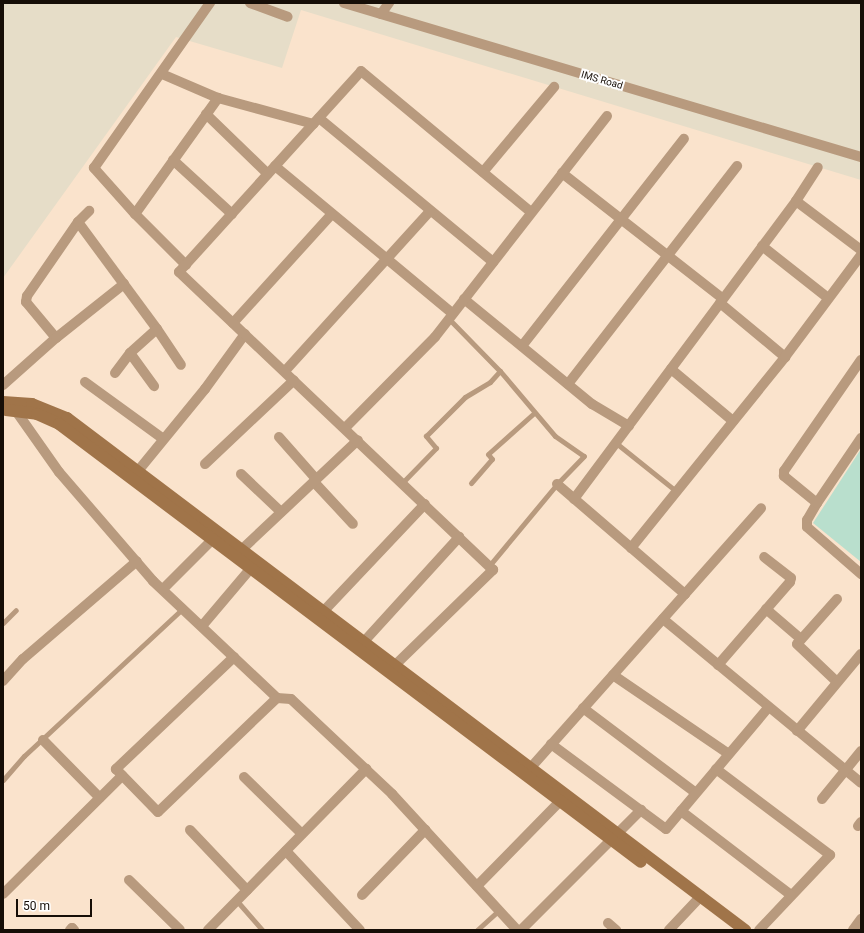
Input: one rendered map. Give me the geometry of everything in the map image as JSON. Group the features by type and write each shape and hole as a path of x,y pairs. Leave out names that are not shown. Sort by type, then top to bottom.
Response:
{"street":[{"path":"186,265 135,214 94,168 162,74 210,3"},
{"path":"250,3 288,17"},
{"name":"IMS Road","path":"344,3 861,157"},
{"path":"380,3 381,14"},
{"path":"381,14 389,3"},
{"path":"391,668 493,570 358,440 179,272 361,71 531,212"},
{"path":"162,74 218,98 316,121 430,210 493,262"},
{"path":"482,172 554,87"},
{"path":"135,214 218,98"},
{"path":"206,114 272,170 332,214 388,260 451,316"},
{"path":"345,428 435,337 607,116"},
{"path":"522,346 684,139"},
{"path":"173,160 232,214"},
{"path":"568,384 737,166"},
{"path":"574,499 796,201 818,167"},
{"path":"562,173 668,255 785,357"},
{"path":"796,201 861,250"},
{"path":"285,371 388,260 430,210"},
{"path":"56,338 26,302 26,296 78,222 88,211"},
{"path":"233,323 332,214"},
{"path":"78,222 158,329 181,365"},
{"path":"762,246 828,298"},
{"path":"631,548 785,357 861,255"},
{"path":"3,385 56,338 124,284"},
{"path":"464,299 592,404 629,426"},
{"path":"115,373 130,353 158,329"},
{"path":"135,475 162,438 205,388 245,334"},
{"path":"130,353 154,386"},
{"path":"817,503 784,476 784,471 850,372 861,360"},
{"path":"671,369 733,421"},
{"path":"850,372 861,376"},
{"path":"206,464 294,380"},
{"path":"85,382 162,438"},
{"path":"3,402 32,404 67,418 213,539 238,553 251,568 320,615"},
{"path":"3,410 37,414 58,424 135,475 698,900 732,930"},
{"path":"16,411 59,472 137,562 163,589 277,698 292,699 366,769 425,830 517,930"},
{"path":"279,438 353,524"},
{"path":"861,438 807,520 807,527 861,574"},
{"path":"238,553 358,440"},
{"path":"241,474 281,512"},
{"path":"557,484 685,594"},
{"path":"320,615 425,504"},
{"path":"528,771 761,508"},
{"path":"360,645 459,537"},
{"path":"163,589 213,539"},
{"path":"718,666 791,578 764,557"},
{"path":"3,681 23,659 137,562"},
{"path":"202,626 251,568"},
{"path":"837,599 801,639 798,646 837,682"},
{"path":"766,609 801,639"},
{"path":"663,619 768,708 861,783"},
{"path":"797,731 837,682 857,667 861,654"},
{"path":"234,657 116,769 158,812 277,698"},
{"path":"613,675 729,754"},
{"path":"583,708 696,793"},
{"path":"551,744 666,829 768,708"},
{"path":"43,740 100,798"},
{"path":"822,799 861,751"},
{"path":"208,930 366,769"},
{"path":"716,769 829,852 830,855 759,930"},
{"path":"3,894 122,776"},
{"path":"244,777 302,834"},
{"path":"477,886 564,798"},
{"path":"521,930 616,838 641,810"},
{"path":"681,811 791,895"},
{"path":"190,830 247,890"},
{"path":"362,895 425,830"},
{"path":"286,851 360,930"},
{"path":"129,880 180,930"},
{"path":"669,930 698,900"},
{"path":"698,900 745,930"},
{"path":"853,930 861,919"},
{"path":"70,930 72,928 74,930"}],"lane":[{"path":"451,316 555,436 584,456 557,484 489,566"},
{"path":"402,483 436,448 426,436 465,397 490,382 500,371"},
{"path":"471,483 492,459 488,454 534,413"},
{"path":"616,443 676,491"},
{"path":"3,780 43,740 183,608"},
{"path":"3,623 16,610"},
{"path":"237,901 262,930"},
{"path":"477,930 499,910"}],"shaded area":[{"path":"3,3 861,3 861,180 301,10 282,68 176,37 3,278"}],"green space":[{"path":"861,449 861,562 813,523"}]}
